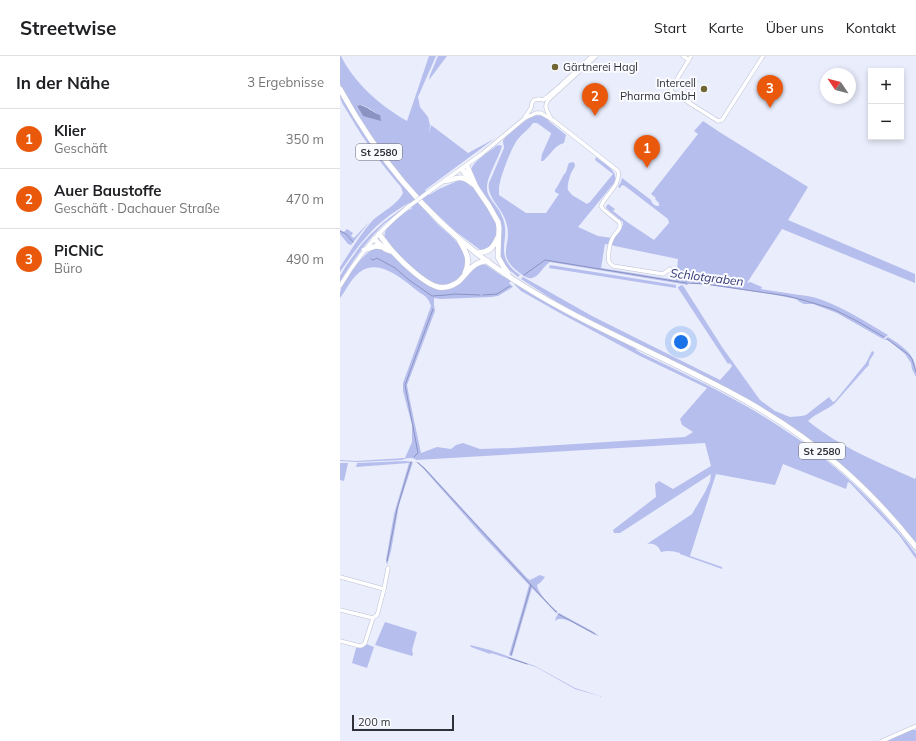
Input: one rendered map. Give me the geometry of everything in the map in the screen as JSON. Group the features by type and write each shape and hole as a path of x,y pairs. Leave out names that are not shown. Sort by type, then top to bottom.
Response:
{"highway":[{"name":"St 2580","path":"340,89 357,120 393,170 427,208 456,236 477,253 538,294 578,317 723,389 755,406 791,429 826,454 849,474 889,513 916,547"},
{"name":"St 2580","path":"467,166 476,187 499,225 498,257 502,266 512,277"},
{"name":"St 2580","path":"462,169 476,187"},
{"path":"445,181 462,177 470,181"},
{"path":"379,234 394,254"},
{"path":"477,253 489,251 496,242 499,234"},
{"name":"St 2580","path":"456,236 468,258 463,277"},
{"path":"374,239 385,249"},
{"path":"364,250 376,246 385,249 394,254 422,278 435,286 443,288 457,282 478,263 488,261"}],"street":[{"path":"525,118 534,100 542,100 547,97 592,56"},
{"path":"553,120 546,108 546,104 549,99 596,56"},
{"path":"683,56 689,60"},
{"path":"691,56 671,89 672,92 718,121 722,120 763,56"},
{"path":"542,100 546,104"},
{"path":"531,108 553,120 618,171 619,175 617,182 601,206 621,224 621,227 613,236 611,241 609,262 613,266 663,274 670,269"},
{"path":"340,286 364,250 408,207 467,166 525,118 544,111 546,108"},
{"path":"340,641 360,646 365,643 373,618 378,612 388,568"},
{"path":"340,577 384,589"},
{"path":"340,610 373,618"},
{"path":"882,741 916,726"}],"shaded area":[{"path":"341,56 353,76 361,85 388,109 407,121 429,56 436,56 418,97 420,107 428,117 430,125 429,133 431,125 468,153 494,139 425,190 429,195 462,179 472,186 481,198 496,224 497,232 495,241 487,250 479,249 455,231 428,206 406,182 382,152 355,113 340,84","holes":["357,106 368,108 380,115 363,116"]},
{"path":"438,56 447,56 429,80 430,75"},
{"path":"340,94 351,114 376,152 435,222 461,247 466,260 466,265 460,277 454,281 442,285 428,280 404,260 386,241 385,232 396,219 412,208 409,203 390,215 366,237 340,272 340,267 369,225 373,220 394,204 403,193 401,187 380,162 362,135 341,100"},
{"path":"360,105 380,115 381,121 363,116 357,106"},
{"path":"533,115 544,116 566,135 564,143 557,146 543,161 541,161 542,154 551,133 537,123 533,123 512,148 501,178 499,195 526,213 546,213 559,194 555,192 555,190 566,172 569,163 573,162 575,165 569,180 568,190 572,195 587,204 590,202 613,174 595,160 596,157 613,171 615,175 614,183 578,227 598,236 612,238 623,225 623,222 607,209 606,207 608,204 615,209 613,211 627,222 654,240 669,223 668,219 625,186 622,185 620,188 618,187 622,178 651,200 652,203 659,206 659,203 655,199 656,198 651,194 698,134 694,131 703,121 808,187 788,220 915,274 915,283 782,229 747,283 750,282 762,287 761,289 810,296 833,304 857,316 888,335 883,339 837,313 813,304 804,304 796,299 771,294 687,282 688,285 550,262 535,277 526,277 521,274 508,261 506,250 508,230 502,212 492,198 489,183 504,148 504,139","holes":["605,244 678,259 676,280 601,268"]},
{"path":"499,145 502,146 487,183 487,191 501,214 504,223 504,253 506,260 520,275 518,277 506,267 501,260 500,248 502,228 500,220 480,188 471,170 478,160"},
{"path":"407,205 375,233 354,260 340,282 340,276 361,245 384,222"},
{"path":"370,221 351,245 348,244 340,234 340,230 344,232 347,229 353,233 351,236 354,238"},
{"path":"374,248 381,248 386,250 418,278 433,288 442,290 455,287 481,264 486,265 502,276 512,280 509,283 513,287 498,296 434,298 435,311 407,385 421,453 437,447 451,449 456,445 463,443 480,449 512,448 685,437 693,432 682,425 680,419 707,388 640,356 558,312 521,291 514,284 516,283 569,314 612,336 689,373 714,386 764,414 800,437 820,452 781,425 747,405 666,362 636,349 641,353 734,399 769,420 823,457 857,487 888,519 916,554 916,559 899,535 850,483 848,482 846,489 783,464 775,485 716,474 690,556 722,567 722,569 680,553 670,551 661,552 656,545 647,544 692,514 705,492 710,481 711,474 620,533 614,533 613,530 656,497 655,484 659,481 673,489 711,466 705,443 416,460 409,458 402,460 357,462 340,461 405,458 412,442 412,425 403,391 403,383 431,306 426,297 404,280 391,272 377,267 363,270 359,273 340,298 340,292 343,284 355,266"},
{"path":"550,265 676,285 676,288 549,268"},
{"path":"523,277 592,316 720,380 732,366 730,363 728,364 678,288 682,285 722,347 760,400 775,411 790,417 806,415 829,397 833,402 835,401 866,363 872,351 874,352 869,361 869,365 835,403 808,421 833,439 846,446 915,479 916,477 916,543 889,511 859,480 827,452 783,420 706,379 579,315 521,279"},
{"path":"888,337 900,345 911,356 915,364 916,377 911,363 905,354 888,340 884,340"},
{"path":"830,461 846,474 885,513 906,537 916,552 885,515"},
{"path":"413,462 399,505 387,565 386,560 394,514 409,463 356,467 357,463"},
{"path":"415,462 418,462 425,468 527,578 530,580 540,575 545,577 537,585 538,588 545,600 558,612 556,613 532,588 512,656 509,655 529,585 482,535 421,466"},
{"path":"340,463 348,463 344,481 340,480"},
{"path":"559,613 599,636 565,620 559,619 555,621"},
{"path":"385,622 417,632 412,650 412,656 375,645"},
{"path":"366,644 374,647 367,668 352,663 356,648 362,648"},
{"path":"470,645 490,650 535,666 575,688 603,697 575,689 536,667 491,653 490,654 471,647"},
{"path":"911,730 916,730 916,741 886,741"}],"waterway":[{"path":"340,231 346,234 353,242"},
{"path":"371,259 373,260 377,258 395,268 432,296 455,294 480,295"},
{"name":"Schlotgraben","path":"524,275 545,260 686,283 706,284 787,296 833,309 884,337"},
{"path":"483,295 497,294 510,286"},
{"path":"414,457 418,453 405,385 433,309"},
{"name":"Schlotgraben","path":"887,339 909,355 912,359 916,372"},
{"path":"387,561 397,509 411,462"},
{"path":"418,463 531,585 511,655"},
{"path":"531,585 556,612"},
{"path":"558,614 595,634"},
{"path":"509,658 527,664"}],"place":[{"name":"Gärtnerei Hagl","path":"555,67"},
{"name":"Intercell Pharma GmbH","path":"704,89"},
{"name":"PiCNiC","path":"770,108"},
{"name":"Auer Baustoffe","path":"595,116"},
{"name":"Klier","path":"647,168"}]}
